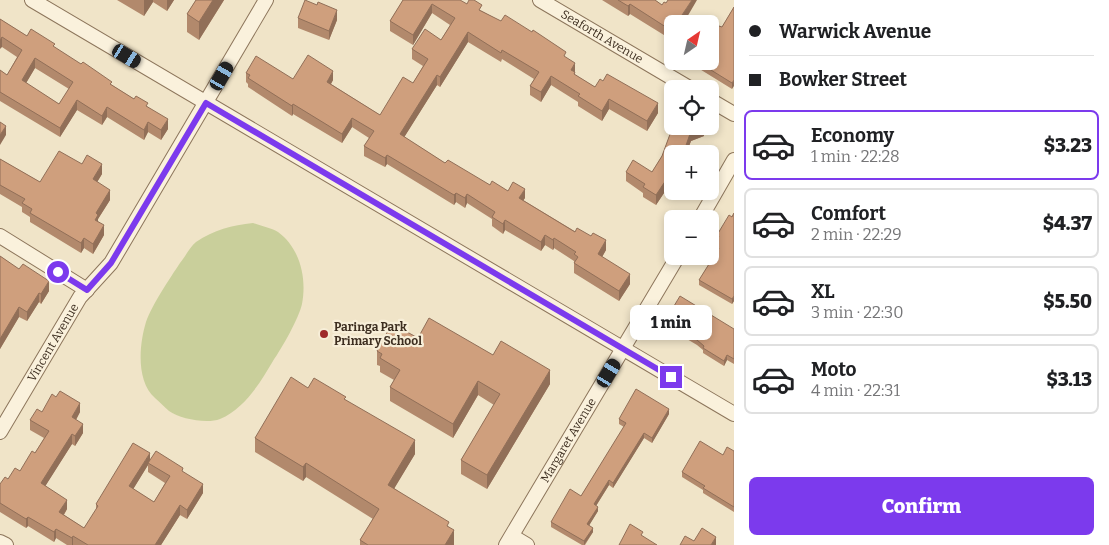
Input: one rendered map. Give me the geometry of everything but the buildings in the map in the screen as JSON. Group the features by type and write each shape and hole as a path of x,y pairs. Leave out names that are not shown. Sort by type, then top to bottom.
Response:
{"street":[{"path":"32,0 734,414"},
{"name":"Vincent Avenue","path":"0,432 80,296 111,263 266,0"},
{"name":"Seaforth Avenue","path":"540,0 676,80"},
{"path":"719,105 734,114"},
{"path":"705,210 734,160"},
{"path":"0,236 87,290"},
{"name":"Margaret Avenue","path":"509,540 673,265"},
{"path":"509,540 528,545"},
{"path":"0,542 6,545"}],"green space":[{"path":"253,223 278,232 292,246 297,255 302,274 303,294 302,304 294,325 263,378 244,402 229,414 220,419 201,421 174,414 149,391 142,373 141,352 146,322 166,284 196,242 223,229"}],"place":[{"name":"Paringa Park Primary School","path":"324,334"}],"route":[{"path":"58,272 87,290 111,263 206,103 671,377"}]}
